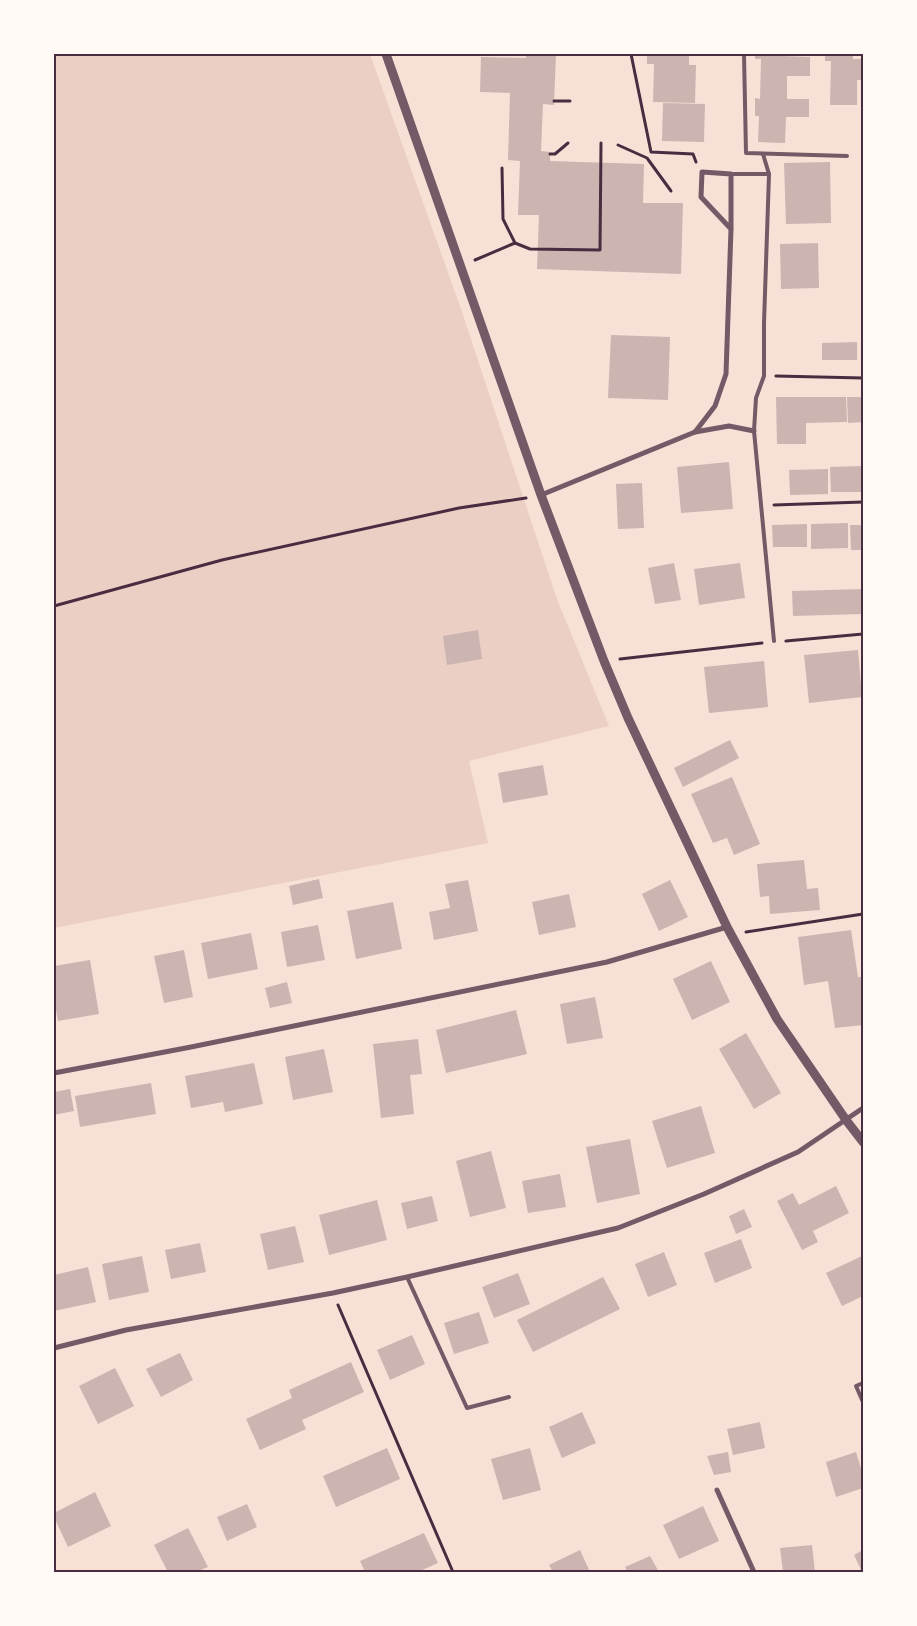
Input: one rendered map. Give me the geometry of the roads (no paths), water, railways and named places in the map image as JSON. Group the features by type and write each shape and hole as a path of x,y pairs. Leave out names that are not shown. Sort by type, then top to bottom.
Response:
{"street":[{"path":"386,54 541,495 604,661 628,718 729,931 777,1019 863,1142"},
{"path":"695,432 715,406 726,374 732,229 731,174 702,172 701,197 732,229"},
{"path":"541,495 695,432 729,426 754,431"},
{"path":"54,1073 607,962 729,931"},
{"path":"54,1348 126,1330 333,1293 618,1228 704,1194 798,1152 863,1108"},
{"path":"717,1490 754,1572"}],"lane":[{"path":"744,54 746,153 847,156"},
{"path":"762,154 770,174 764,323 764,376 756,398 754,431 774,641"},
{"path":"731,174 770,174"},
{"path":"407,1277 467,1408 509,1397"},
{"path":"863,1383 856,1386 863,1402"}]}
